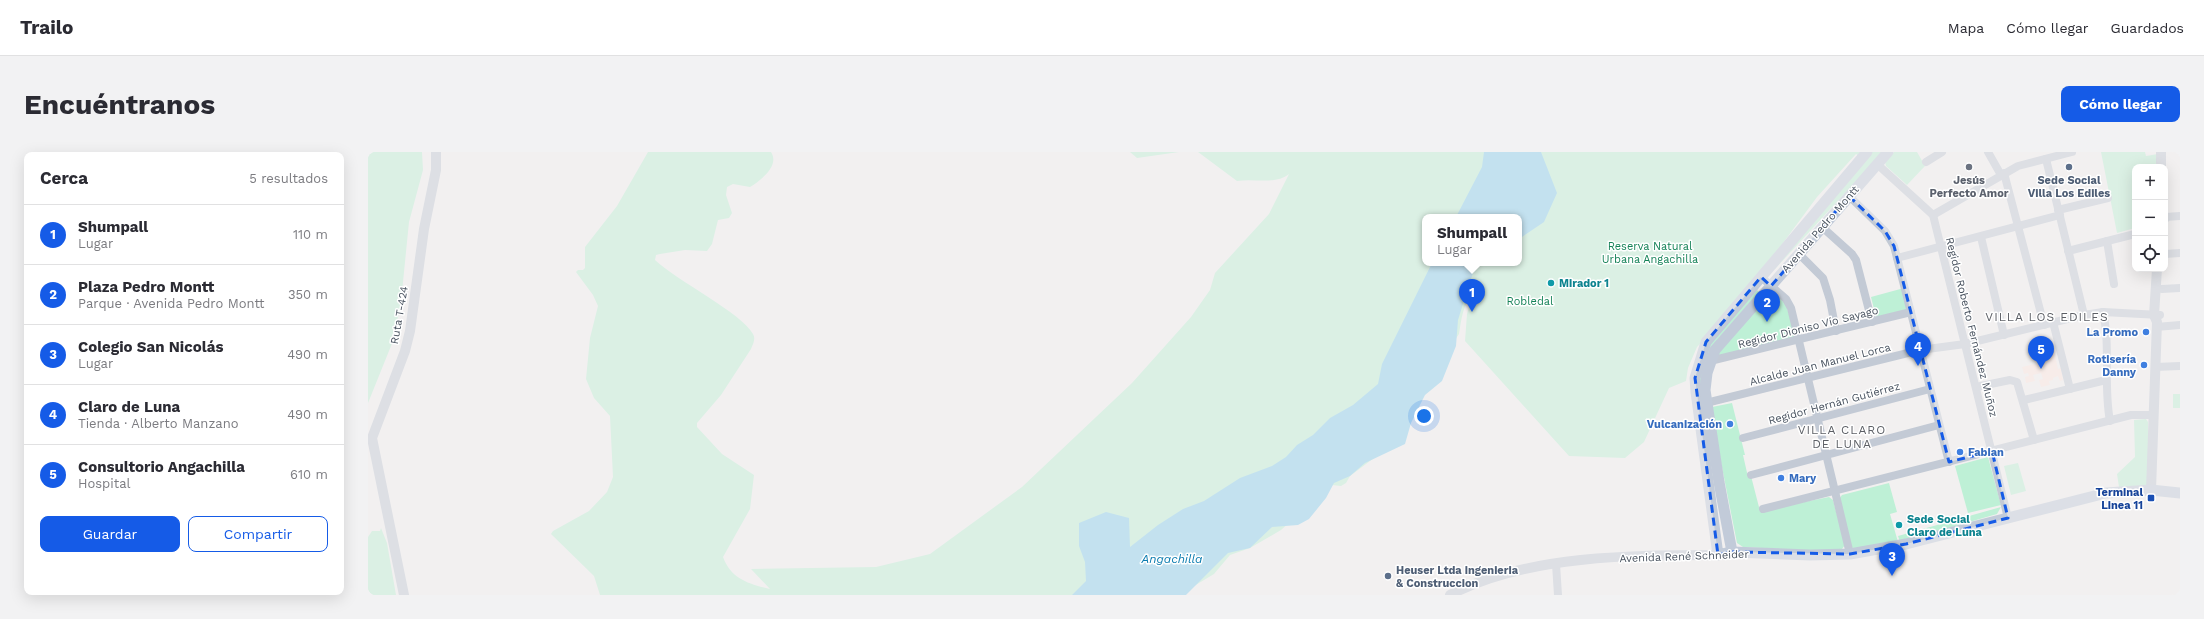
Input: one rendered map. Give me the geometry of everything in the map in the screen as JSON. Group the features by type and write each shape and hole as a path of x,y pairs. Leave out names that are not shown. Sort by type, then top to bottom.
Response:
{"main road":[{"name":"Avenida Pedro Montt","path":"1732,552 1702,404 1695,378 1706,342 1867,152"},
{"name":"Avenida Pedro Montt","path":"1718,555 1702,404 1710,361 1715,350 1888,152"},
{"name":"Avenida René Schneider","path":"1718,555 1732,552 1810,555 1850,554 1906,544 2106,493 2151,490 2180,493"}],"street":[{"name":"Ruta T-424","path":"404,595 370,438 405,351 410,331 424,229 436,170 436,152"},
{"path":"1926,162 1942,152"},
{"path":"1988,152 2003,174 2019,226 2044,325"},
{"path":"1877,164 1933,215 2018,166 2072,152"},
{"path":"2161,152 2162,164"},
{"path":"2046,159 2084,315"},
{"path":"1849,196 1888,236 1894,246 1949,462"},
{"path":"1897,258 2019,226 2108,198"},
{"name":"Regidor Roberto Fernández Muñoz","path":"1933,215 2008,518"},
{"path":"2168,217 2180,216"},
{"path":"1822,227 1852,254 1856,260 1872,322"},
{"path":"2068,251 2132,235"},
{"path":"1980,237 2004,334"},
{"path":"2107,241 2114,284"},
{"path":"2168,254 2180,253"},
{"path":"1798,254 1823,278 1830,300 1836,331"},
{"path":"2151,490 2157,320 2157,272"},
{"path":"2157,320 2162,289 2163,272"},
{"path":"1761,277 1786,299 1791,308 1850,554"},
{"path":"2162,289 2180,288"},
{"name":"Regidor Dioniso Vío Sayago","path":"1710,361 1799,341 1911,312"},
{"path":"2103,312 2107,329 2106,403 2110,421"},
{"name":"Alcalde Juan Manuel Lorca","path":"1702,404 1920,350 1965,344 2084,315 2103,312 2180,325"},
{"path":"2053,322 2070,389"},
{"path":"2155,367 2180,366"},
{"path":"1976,387 2013,380 2018,384 2024,400 2034,440"},
{"path":"2024,400 2106,380"},
{"name":"Regidor Hernán Gutiérrez","path":"1743,438 1930,389"},
{"path":"1763,509 2131,415 2154,415"},
{"path":"1752,474 1939,425"},
{"name":"Avenida René Schneider","path":"1450,595 1503,574 1556,564 1634,557 1718,555"},
{"path":"1556,564 1558,595"}],"highlighted area":[{"path":"1849,196 1885,231 1894,246 1949,462 1992,451 2008,518 1906,544 1850,554 1732,552 1718,555 1695,378 1706,342 1761,277 1771,286"}],"shaded area":[{"path":"2054,350 2058,369 2061,368 2063,380 2060,381 2058,376 2049,381 2050,385 2041,387 2039,380 2043,379 2041,373 2033,375 2035,381 2026,383 2025,377 2029,376 2028,373 2024,374 2022,367 2044,362 2043,356 2046,356 2046,352"}],"green space":[{"path":"368,152 422,152 423,170 409,222 401,302 393,341 368,403"},
{"path":"648,152 771,152 773,162 771,167 759,181 750,187 733,184 727,187 726,195 732,213 729,218 718,220 712,244 707,251 685,250 660,254 656,255 655,260 723,307 747,326 754,336 754,342 751,349 721,395 697,423 697,427 722,454 754,475 750,509 723,557 731,571 736,575 755,585 770,589 751,569 876,567 930,554 1022,487 1132,383 1191,317 1210,290 1215,273 1269,214 1289,174 1278,179 1271,180 1237,181 1198,152 1862,152 1859,156 1856,154 1817,197 1757,278 1723,320 1697,347 1688,368 1686,381 1669,388 1644,442 1625,458 1569,456 1465,341 1467,314 1473,294 1465,307 1459,334 1374,458 1350,476 1346,483 1341,486 1332,485 1281,530 1250,548 1230,555 1214,574 1179,595 600,595 594,576 551,534 553,531 589,511 607,492 613,477 610,416 594,398 586,379 590,338 598,306 593,295 576,272 585,268 585,247 617,206"},
{"path":"1130,152 1179,152 1137,158"},
{"path":"1872,152 1883,152 1775,269 1773,268"},
{"path":"1894,152 1917,152 1925,166 1907,185 1886,166 1885,162"},
{"path":"2101,152 2145,152 2146,156 2158,154 2159,164 2132,164 2132,229 2117,233"},
{"path":"1904,288 1909,309 1876,317 1871,297"},
{"path":"1757,290 1759,292 1717,340 1701,392 1699,379 1709,344"},
{"path":"1769,293 1774,293 1786,304 1796,339 1716,356"},
{"path":"2173,394 2180,394 2180,408 2173,408"},
{"path":"1732,403 1745,455 1743,455 1748,477 1751,476 1760,511 1829,497 1833,500 1845,545 1842,549 1815,551 1743,547 1737,543 1711,412 1712,407"},
{"path":"2146,419 2148,422 2148,486 2119,487 2117,474 2135,457 2134,420"},
{"path":"1988,457 2001,505 1968,513 1955,466"},
{"path":"2018,463 2026,491 2011,495 2004,466"},
{"path":"1889,483 1897,512 1890,514 1898,542 1855,551 1851,546 1839,499 1842,495"},
{"path":"2001,507 1997,514 1900,542 1898,536"},
{"path":"381,528 387,543 396,595 368,595 368,537 372,531 380,531"}],"water":[{"path":"1484,152 1541,152 1557,193 1544,222 1522,237 1522,214 1458,214 1482,167"},
{"name":"Angachilla","path":"1431,266 1478,266 1473,273 1467,291 1458,320 1456,346 1442,381 1425,395 1411,423 1405,444 1365,463 1350,476 1334,483 1326,498 1309,519 1298,525 1272,527 1250,548 1228,553 1186,595 1072,595 1086,581 1085,562 1079,546 1079,523 1106,512 1129,518 1130,547 1158,525 1183,509 1204,501 1240,478 1272,466 1286,457 1297,445 1313,435 1330,418 1353,405 1378,384 1382,364"}],"place":[{"name":"Jesús Perfecto Amor","path":"1969,167"},
{"name":"Sede Social Villa Los Ediles","path":"2069,167"},
{"name":"Mirador 1","path":"1551,283"},
{"name":"Shumpall","path":"1472,312"},
{"name":"Plaza Pedro Montt","path":"1767,322"},
{"name":"La Promo","path":"2146,332"},
{"name":"Rotisería Danny","path":"2144,365"},
{"name":"Claro de Luna","path":"1918,366"},
{"name":"Consultorio Angachilla","path":"2041,369"},
{"name":"Vulcanización","path":"1730,424"},
{"name":"Fabian","path":"1960,452"},
{"name":"Mary","path":"1781,478"},
{"name":"Terminal Linea 11","path":"2151,498"},
{"name":"Sede Social Claro de Luna","path":"1899,525"},
{"name":"Heuser Ltda ingenieria & Construccion","path":"1388,576"},
{"name":"Colegio San Nicolás","path":"1892,576"}],"district":[{"name":"VILLA LOS EDILES","path":"2047,317"},
{"name":"VILLA CLARO DE LUNA","path":"1842,437"}],"park label":[{"name":"Reserva Natural Urbana Angachilla","path":"1650,252"},
{"name":"Robledal","path":"1530,301"}]}
